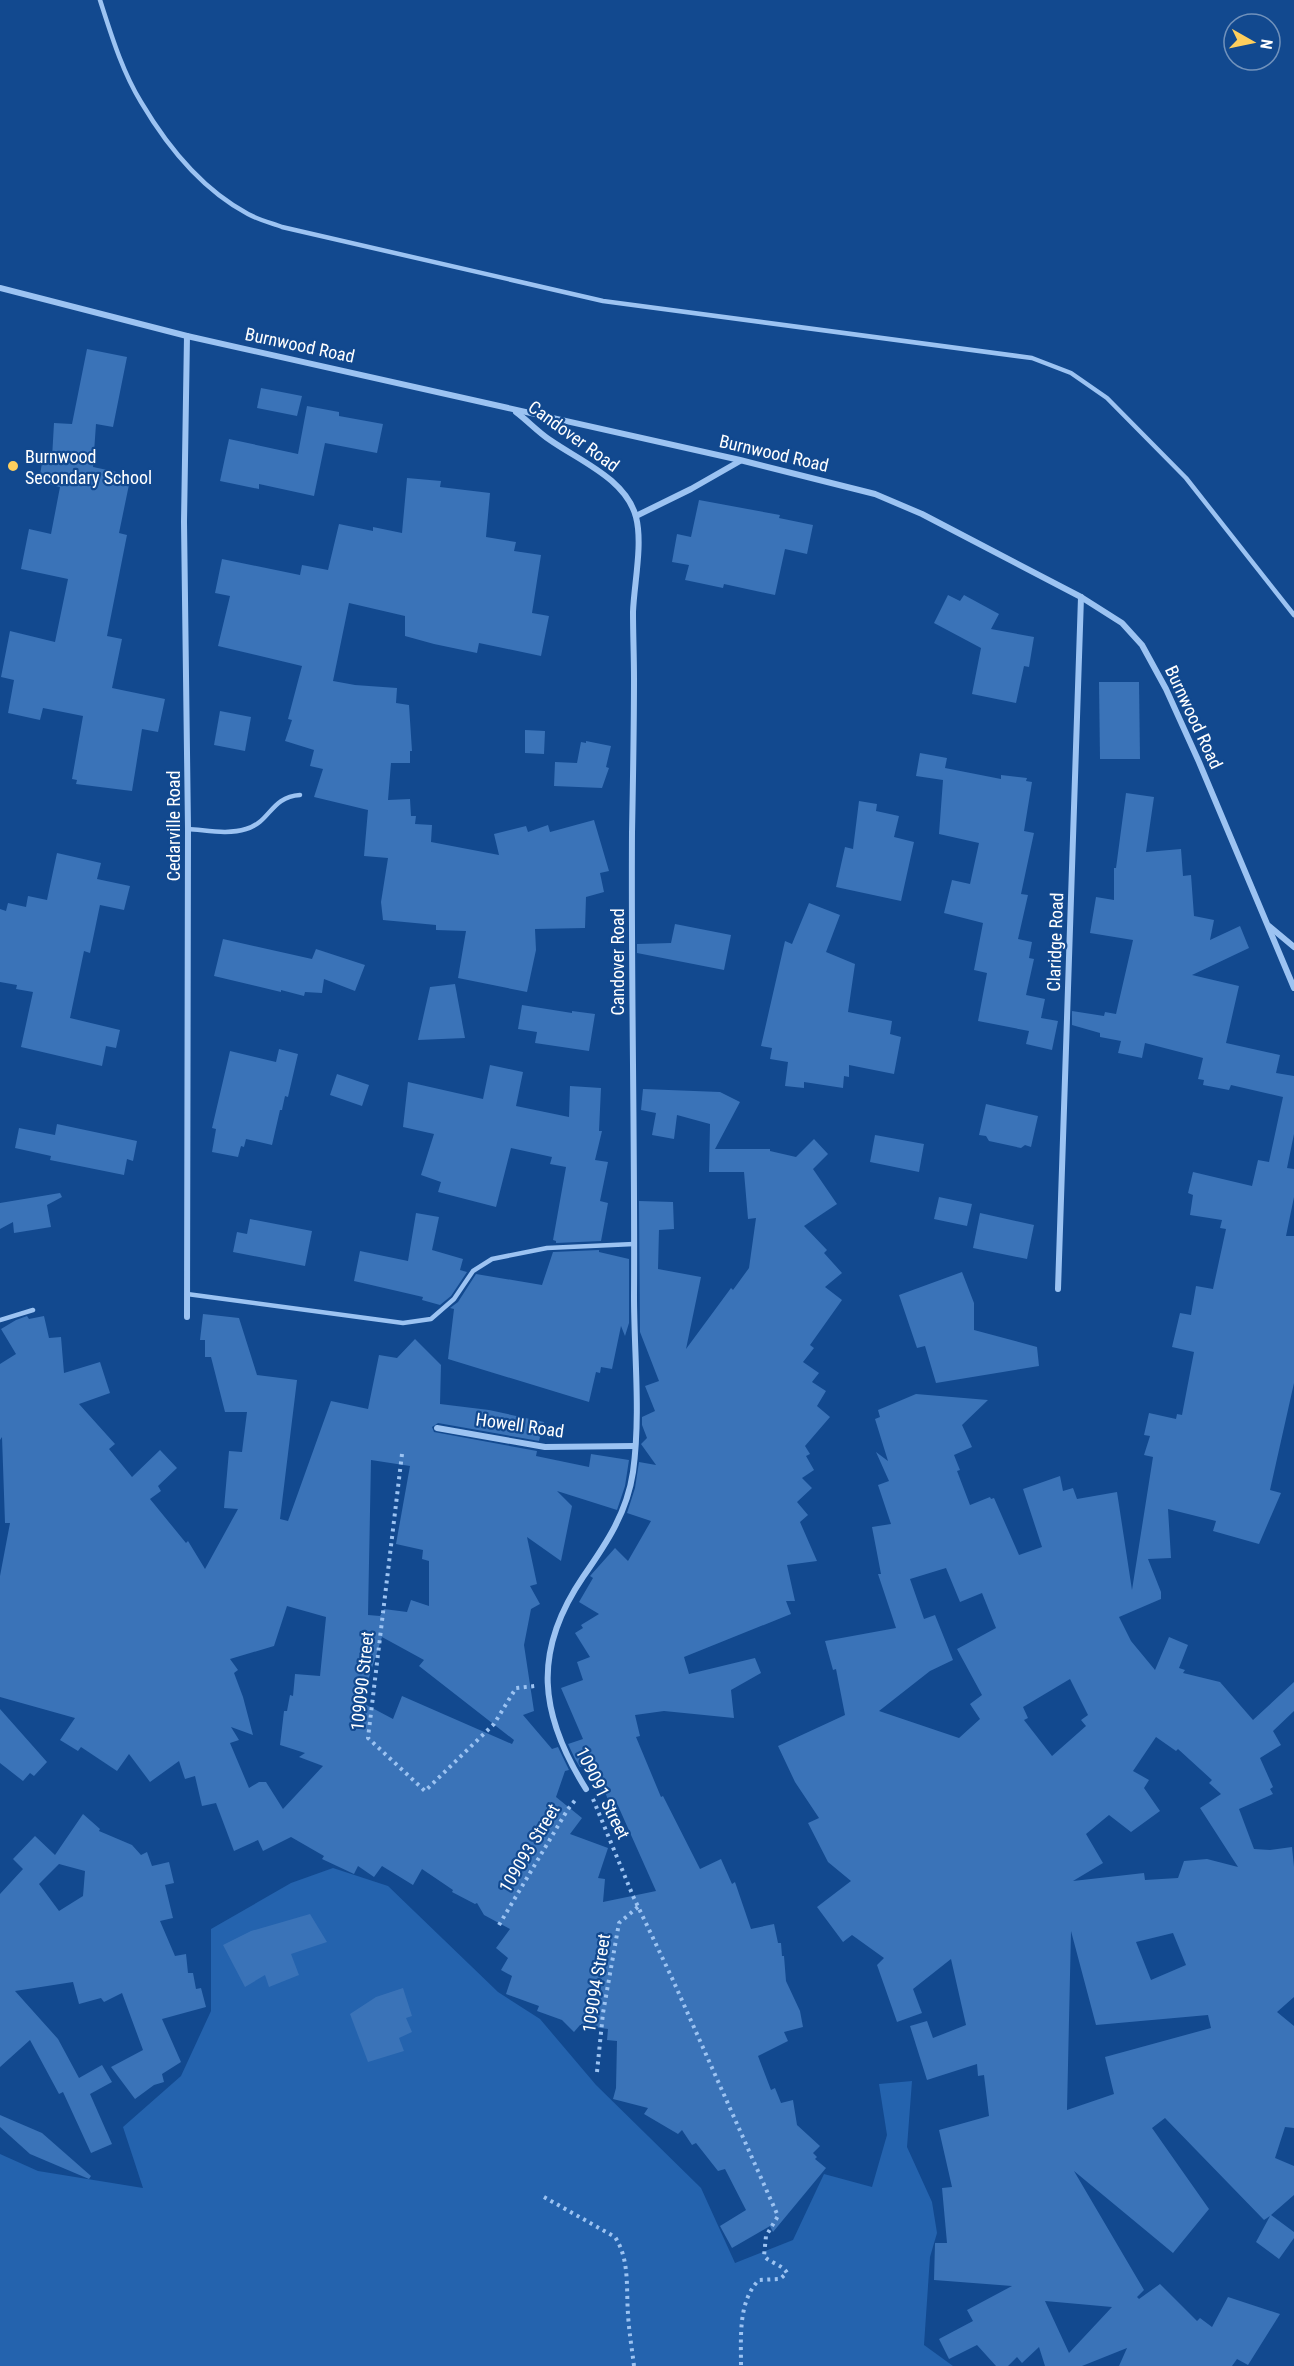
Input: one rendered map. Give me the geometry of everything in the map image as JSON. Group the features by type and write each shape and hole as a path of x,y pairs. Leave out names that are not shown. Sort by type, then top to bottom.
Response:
{"street":[{"name":"Burnwood Road","path":"0,288 187,336 740,460 875,494 922,514 1081,597 1122,622 1142,645 1166,689 1239,854 1294,988"},
{"name":"Cedarville Road","path":"187,336 184,522 188,829 187,1317"},
{"name":"Candover Road","path":"514,410 549,439 615,483 630,502 636,516 638,532 633,614 631,962 636,1408"},
{"path":"636,516 691,489 740,460"},
{"name":"Claridge Road","path":"1058,1289 1081,597"},
{"path":"1266,923 1294,947"},
{"name":"109091 Street","path":"586,1789 567,1753 551,1710 546,1684 550,1649 557,1625 568,1602 616,1528 625,1509 631,1489 636,1408"},
{"name":"Howell Road","path":"437,1428 544,1446 635,1446"}],"lane":[{"path":"100,0 136,92 177,154 215,192 249,214 282,227 603,301 1032,358 1071,373 1107,398 1186,478 1294,615"},
{"path":"188,829 245,830 257,824 280,800 288,796 300,795"},
{"path":"186,1294 403,1323 431,1319 454,1299 473,1271 492,1259 547,1248 634,1244"},
{"path":"0,1320 33,1310"}],"path":[{"name":"109090 Street","path":"402,1454 368,1738 425,1791 494,1724 516,1688 546,1684"},
{"name":"109091 Street","path":"586,1789 597,1807 633,1896 778,2216 766,2236 764,2256 787,2272 780,2279 759,2280 749,2291 742,2319 741,2366"},
{"name":"109093 Street","path":"499,1925 567,1809 586,1789"},
{"name":"109094 Street","path":"597,2072 603,2013 619,1923 639,1906"},
{"path":"544,2197 615,2237 622,2247 626,2264 628,2316 634,2366"}],"shaded area":[{"path":"333,1868 388,1886 498,1992 540,2019 596,2085 701,2188 735,2263 793,2240 824,2174 872,2187 887,2135 879,2084 912,2081 907,2147 932,2202 937,2233 930,2257 924,2345 953,2366 0,2366 0,2154 38,2171 143,2188 123,2127 181,2076 211,2011 211,1929 291,1883"}],"building":[{"path":"87,349 127,357 113,427 96,424 93,467 131,475 119,533 127,535 107,636 122,639 112,688 165,699 158,732 142,729 132,791 76,784 77,780 72,779 83,716 43,708 40,720 8,713 14,680 1,677 10,631 55,642 68,579 21,569 29,529 51,534 60,487 39,482 43,456 52,458 54,423 72,424"},
{"path":"261,388 302,396 297,416 257,408"},
{"path":"307,406 339,412 339,416 383,424 377,453 325,443 314,496 259,484 259,489 220,481 229,439 298,454"},
{"path":"407,478 441,481 440,487 490,493 486,537 516,542 514,551 541,555 532,613 549,616 541,656 479,643 477,653 405,636 405,616 349,603 333,681 397,688 396,703 409,705 412,751 410,751 410,763 391,763 388,800 410,799 411,816 416,816 415,824 432,825 431,842 499,855 494,834 526,826 528,832 548,825 550,832 594,820 609,871 600,873 604,892 586,897 585,928 535,929 536,950 527,992 458,978 466,931 436,930 436,925 383,920 381,902 388,858 364,856 368,810 314,797 323,769 310,766 314,750 285,741 292,720 288,719 302,666 218,646 230,596 215,593 222,559 300,575 302,565 328,570 339,524 373,531 373,527 402,533"},
{"path":"699,500 780,515 779,518 813,525 807,554 785,549 775,595 724,584 723,588 685,580 689,565 672,562 677,534 691,537"},
{"path":"948,595 960,601 964,595 999,614 991,629 1034,637 1029,667 1024,666 1016,703 972,694 981,648 934,623"},
{"path":"1099,682 1139,682 1140,759 1100,759"},
{"path":"220,711 251,717 245,751 214,745"},
{"path":"525,730 545,731 544,754 525,753"},
{"path":"586,741 611,746 606,767 609,768 602,788 554,786 555,762 577,763 581,742 586,743"},
{"path":"920,753 947,758 945,768 1001,779 1001,775 1027,778 1026,781 1032,782 1024,831 1034,833 1021,894 1028,895 1018,939 1032,942 1029,958 1034,959 1026,995 1045,999 1041,1018 1058,1021 1052,1050 1026,1044 1029,1031 978,1021 987,973 974,970 983,923 944,913 952,880 970,884 979,843 939,834 943,780 916,776"},
{"path":"1126,793 1154,797 1146,852 1181,849 1183,876 1191,875 1194,916 1214,920 1210,940 1240,926 1249,948 1192,975 1239,986 1226,1043 1280,1055 1276,1073 1294,1076 1294,1134 1287,1168 1294,1169 1294,1197 1286,1236 1294,1236 1294,1383 1270,1490 1281,1493 1259,1544 1213,1531 1216,1521 1168,1509 1171,1558 1148,1559 1161,1592 1161,1599 1119,1617 1131,1641 1155,1670 1169,1637 1188,1645 1179,1668 1185,1670 1183,1673 1220,1682 1253,1720 1294,1682 1294,1711 1273,1731 1281,1745 1260,1758 1273,1787 1270,1789 1273,1794 1239,1809 1254,1849 1270,1850 1292,1847 1294,1997 1277,2012 1294,2026 1294,2128 1285,2127 1275,2158 1294,2166 1294,2195 1271,2215 1294,2232 1294,2238 1279,2259 1256,2242 1270,2216 1264,2220 1165,2118 1152,2128 1209,2209 1173,2253 1074,2171 1144,2290 1137,2297 1139,2299 1160,2284 1197,2321 1200,2318 1212,2327 1228,2297 1280,2314 1248,2365 1237,2359 1232,2366 1119,2366 1127,2348 1082,2366 1045,2366 1039,2347 1022,2363 1017,2357 1008,2366 996,2366 977,2345 949,2359 939,2339 973,2321 967,2310 1012,2286 934,2280 935,2243 947,2243 942,2188 952,2187 939,2130 989,2116 984,2075 978,2076 977,2064 927,2080 910,2026 927,2021 933,2038 966,2025 951,1959 913,1989 922,2013 897,2022 877,1965 884,1958 852,1935 843,1942 817,1907 851,1881 828,1862 808,1823 819,1818 795,1782 778,1746 845,1715 836,1669 833,1670 825,1641 896,1628 878,1574 881,1574 872,1527 891,1524 878,1485 889,1481 876,1452 888,1461 875,1419 880,1417 878,1410 916,1394 988,1400 962,1425 972,1447 954,1455 960,1470 957,1471 970,1505 990,1497 994,1498 1019,1555 1042,1547 1023,1489 1060,1476 1063,1491 1073,1488 1077,1499 1117,1492 1132,1590 1153,1457 1144,1455 1150,1436 1144,1435 1149,1413 1176,1419 1177,1414 1182,1415 1194,1352 1172,1347 1180,1313 1191,1315 1196,1286 1213,1289 1226,1229 1220,1228 1222,1220 1190,1215 1193,1195 1188,1193 1193,1172 1252,1186 1258,1160 1269,1162 1283,1097 1231,1085 1229,1090 1203,1085 1204,1080 1198,1079 1203,1058 1145,1043 1142,1058 1118,1053 1121,1041 1100,1037 1100,1033 1072,1025 1072,1011 1104,1016 1105,1012 1116,1014 1133,940 1090,933 1096,897 1114,900 1114,868 1116,868","holes":["946,1568 960,1602 982,1593 996,1628 957,1649 982,1695 970,1704 980,1719 959,1738 879,1711 930,1671 953,1660 935,1615 924,1619 910,1579","1070,1679 1088,1715 1081,1720 1086,1726 1052,1756 1024,1720 1028,1718 1023,1707","1156,1737 1176,1751 1178,1749 1212,1780 1209,1783 1221,1794 1200,1808 1238,1867 1207,1859 1184,1861 1178,1878 1145,1880 1144,1873 1073,1881 1103,1863 1086,1834 1109,1815 1131,1832 1160,1811 1144,1788 1149,1780 1133,1771","1071,1931 1096,2025 1208,2015 1211,2028 1105,2057 1114,2094 1067,2110","1173,1933 1186,1965 1151,1980 1136,1942","1045,2301 1112,2307 1069,2353"]},
{"path":"859,801 877,804 876,811 899,816 894,837 914,842 901,901 836,887 845,847 853,849"},
{"path":"57,853 101,863 97,879 130,886 124,910 100,905 90,953 84,951 70,1018 120,1030 116,1048 106,1046 102,1066 21,1047 33,992 16,989 17,985 0,982 0,909 6,911 8,903 26,907 28,896 47,900"},
{"path":"809,903 840,915 826,952 855,964 848,1012 892,1021 890,1034 901,1037 894,1074 849,1065 849,1077 844,1076 843,1088 804,1082 804,1088 785,1086 788,1062 770,1059 772,1048 761,1046 785,941 792,944"},
{"path":"675,924 731,935 724,970 637,953 637,944 671,943"},
{"path":"223,939 312,959 316,949 365,965 355,991 324,979 322,993 305,992 304,996 281,990 281,992 214,976"},
{"path":"455,984 465,1038 418,1040 430,987"},
{"path":"522,1005 572,1013 572,1011 595,1014 589,1051 535,1043 537,1032 518,1029"},
{"path":"279,1049 298,1054 288,1097 285,1096 282,1110 280,1110 272,1145 246,1139 238,1157 212,1152 216,1129 212,1128 230,1051 276,1062"},
{"path":"490,1065 523,1072 516,1106 569,1117 570,1086 601,1088 599,1131 602,1131 595,1160 608,1162 600,1201 608,1203 601,1241 556,1243 553,1240 566,1167 550,1164 552,1157 511,1148 496,1207 438,1192 441,1182 421,1175 434,1134 403,1127 408,1082 483,1099"},
{"path":"337,1074 369,1085 362,1106 330,1095"},
{"path":"643,1089 720,1092 740,1102 715,1149 770,1149 770,1151 796,1157 814,1139 828,1154 813,1169 837,1204 804,1226 827,1250 824,1253 842,1273 825,1287 842,1300 810,1345 814,1348 803,1362 819,1373 812,1382 826,1391 817,1406 830,1417 805,1446 810,1454 806,1456 814,1470 802,1478 812,1488 797,1502 808,1515 800,1522 817,1561 787,1565 795,1601 786,1601 791,1614 684,1657 689,1674 755,1658 761,1673 731,1690 734,1718 664,1711 635,1715 640,1736 636,1737 661,1797 663,1796 700,1869 721,1859 732,1884 735,1882 751,1929 774,1924 778,1943 781,1943 782,1956 784,1956 786,1981 800,2011 803,2027 784,2032 788,2041 758,2056 771,2090 775,2088 781,2103 793,2100 797,2125 820,2146 813,2153 817,2157 815,2159 826,2168 773,2232 770,2226 732,2248 720,2226 746,2210 725,2169 718,2171 696,2143 692,2145 682,2130 678,2134 644,2114 648,2108 613,2099 616,2088 617,2041 607,2040 608,2029 580,2025 574,2032 562,2020 537,2011 539,2006 506,1994 512,1976 501,1970 508,1958 496,1948 510,1929 484,1915 477,1903 452,1892 453,1890 422,1869 413,1885 382,1866 374,1877 358,1866 354,1874 322,1859 324,1856 291,1837 263,1851 258,1840 234,1851 216,1803 202,1806 195,1776 185,1779 179,1761 150,1782 129,1754 117,1771 81,1747 78,1751 60,1740 75,1718 0,1697 0,1576 10,1523 5,1523 2,1437 0,1440 0,1364 16,1354 1,1329 27,1316 29,1319 44,1316 49,1338 61,1337 64,1373 100,1362 110,1393 79,1404 115,1444 109,1449 132,1477 160,1450 177,1468 158,1486 161,1491 150,1499 186,1543 188,1541 205,1569 238,1509 224,1508 229,1451 242,1452 247,1412 225,1412 211,1357 205,1357 205,1340 200,1340 203,1314 239,1318 257,1375 297,1380 280,1519 288,1521 331,1401 368,1409 379,1355 397,1358 415,1339 441,1365 440,1404 489,1410 544,1422 539,1441 438,1423 432,1427 434,1432 537,1451 536,1456 589,1467 591,1454 629,1460 625,1486 617,1510 557,1491 572,1506 561,1561 527,1537 537,1584 530,1586 540,1604 531,1609 524,1645 534,1711 523,1715 552,1749 558,1747 569,1770 565,1771 556,1797 582,1818 570,1834 608,1848 598,1878 605,1879 603,1902 656,1891 615,1799 613,1811 589,1764 580,1767 575,1759 568,1744 583,1739 561,1688 583,1680 577,1662 590,1657 575,1633 583,1628 581,1625 599,1614 579,1602 593,1578 590,1576 615,1548 628,1561 651,1521 627,1513 635,1488 639,1462 656,1465 641,1444 647,1438 642,1425 642,1417 655,1411 645,1386 659,1381 640,1332 639,1201 673,1202 674,1229 659,1230 658,1269 701,1277 686,1349 731,1288 733,1290 749,1268 756,1218 748,1219 744,1172 709,1172 710,1124 677,1115 674,1139 652,1135 656,1113 641,1110","holes":["371,1460 410,1466 396,1544 423,1550 422,1559 429,1561 429,1606 411,1600 407,1612 384,1609 380,1616 368,1615","287,1606 326,1617 320,1676 295,1674 293,1696 290,1695 287,1711 284,1711 280,1745 305,1753 299,1757 323,1766 283,1809 266,1782 259,1782 249,1788 230,1743 239,1740 231,1727 253,1735 234,1673 238,1670 230,1659 274,1646","382,1637 424,1660 419,1666 514,1740 512,1744 402,1696 393,1719 361,1702"]},
{"path":"986,1104 1038,1116 1031,1147 1025,1145 1021,1148 989,1141 986,1136 979,1135"},
{"path":"57,1124 137,1141 133,1161 127,1159 124,1175 50,1160 51,1156 15,1148 19,1128 55,1135"},
{"path":"875,1135 924,1144 919,1172 870,1162"},
{"path":"60,1193 62,1197 47,1205 51,1227 14,1233 13,1222 0,1229 0,1203"},
{"path":"939,1197 972,1204 967,1226 934,1219"},
{"path":"416,1213 439,1217 432,1250 463,1259 460,1270 467,1272 451,1296 440,1305 422,1300 423,1297 354,1281 360,1251 408,1261"},
{"path":"980,1213 1034,1225 1027,1259 973,1248"},
{"path":"250,1219 312,1231 305,1266 233,1252 237,1232 247,1234"},
{"path":"599,1250 599,1252 629,1259 629,1323 625,1336 621,1326 612,1369 601,1367 600,1373 596,1372 589,1402 448,1359 454,1309 450,1308 458,1302 476,1274 542,1285 553,1252"},
{"path":"962,1272 974,1303 974,1330 1037,1347 1039,1366 936,1383 925,1346 917,1348 899,1295"},
{"path":"0,1709 47,1762 34,1776 30,1773 23,1781 0,1763"},
{"path":"83,1814 100,1829 99,1831 132,1845 141,1855 147,1852 152,1866 169,1862 174,1883 165,1885 173,1918 160,1921 175,1956 186,1954 188,1973 193,1973 196,1989 201,1988 206,2007 162,2019 181,2062 162,2074 164,2082 154,2085 135,2099 111,2067 143,2050 122,1993 104,2002 101,1998 79,2004 73,1982 15,1991 58,2039 79,2078 102,2065 112,2082 90,2094 112,2144 91,2153 63,2092 59,2094 30,2040 0,2067 0,1894 23,1869 13,1859 35,1836 55,1855","holes":["59,1864 85,1871 83,1896 59,1911 39,1884"]},
{"path":"310,1914 327,1942 291,1954 299,1975 269,1987 265,1975 245,1987 223,1945 251,1931"},
{"path":"403,1988 412,2016 406,2018 412,2032 399,2038 404,2051 368,2062 350,2014 376,1997"},
{"path":"0,2115 42,2133 91,2176 89,2179 30,2154 0,2127"}],"place":[{"name":"Burnwood Secondary School","path":"13,466"}]}
